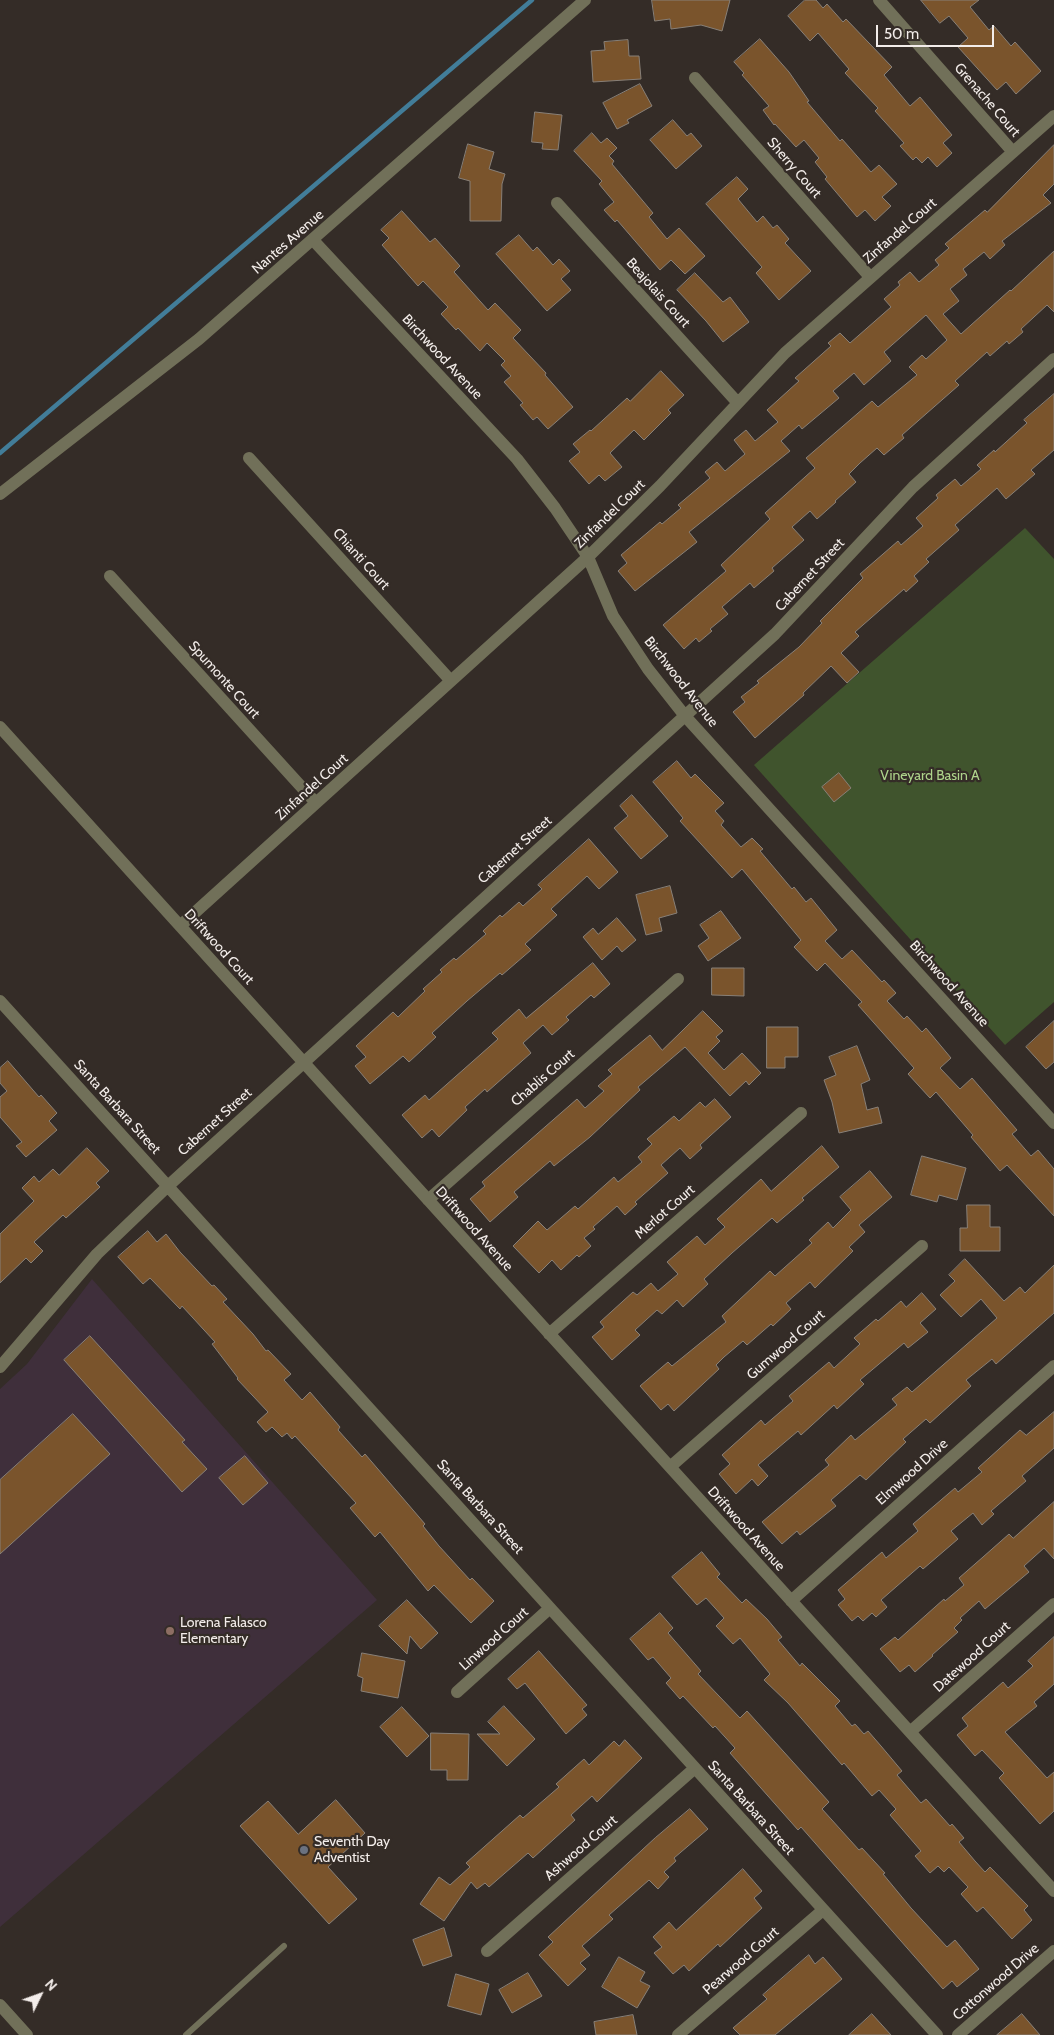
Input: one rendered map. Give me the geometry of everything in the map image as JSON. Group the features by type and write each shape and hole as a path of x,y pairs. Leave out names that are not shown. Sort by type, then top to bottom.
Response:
{"street":[{"name":"Nantes Avenue","path":"0,494 199,339 585,0"},
{"name":"Grenache Court","path":"879,0 1012,152"},
{"name":"Sherry Court","path":"695,78 870,277"},
{"name":"Zinfandel Court","path":"180,926 588,557 660,486 785,353 1054,116"},
{"name":"Beajolais Court","path":"557,204 737,402"},
{"name":"Birchwood Avenue","path":"313,240 517,459 555,508 588,557 614,616 648,669 685,716 1054,1123"},
{"name":"Cabernet Street","path":"0,1367 98,1254 168,1186 775,634 913,487 1054,359"},
{"name":"Chianti Court","path":"249,458 451,681"},
{"name":"Spumonte Court","path":"110,576 316,803"},
{"name":"Driftwood Court","path":"0,728 416,1187"},
{"name":"Chablis Court","path":"428,1200 678,979"},
{"name":"Santa Barbara Street","path":"0,1001 937,2035"},
{"name":"Merlot Court","path":"550,1334 801,1113"},
{"name":"Driftwood Avenue","path":"416,1187 1054,1891"},
{"name":"Gumwood Court","path":"670,1467 922,1246"},
{"name":"Elmwood Drive","path":"791,1601 1054,1366"},
{"name":"Datewood Court","path":"910,1732 1054,1604"},
{"name":"Linwood Court","path":"457,1692 550,1608"},
{"name":"Ashwood Court","path":"487,1951 695,1768"},
{"name":"Pearwood Court","path":"678,2035 823,1910"},
{"name":"Cottonwood Drive","path":"958,2035 1054,1951"},
{"path":"0,2005 27,2035"}],"lane":[{"path":"186,2035 284,1946"}],"shaded area":[{"name":"Lorena Falasco Elementary","path":"92,1279 377,1600 0,1927 0,1389 27,1364"}],"green space":[{"name":"Vineyard Basin A","path":"1025,528 1054,559 1054,1002 1005,1045 754,765"}],"building":[{"path":"652,0 730,0 722,31 701,25 671,29 670,19 655,21"},
{"path":"805,0 816,0 823,8 827,4 843,22 846,19 892,67 884,75 910,106 920,97 952,135 943,143 952,153 937,167 928,157 922,163 916,157 913,160 900,146 904,143 875,111 878,108 845,73 849,69 818,33 810,41 788,16"},
{"path":"921,0 979,0 970,7 989,30 994,26 1011,46 1015,42 1041,71 1016,94 1006,82 997,90 958,47 968,38 949,16 940,23"},
{"path":"760,39 789,72 809,101 807,102 840,141 842,139 871,172 879,165 897,184 882,197 891,206 875,221 865,210 857,217 825,179 827,177 815,162 819,158 804,140 796,147 774,125 763,110 769,106 742,75 744,73 734,62"},
{"path":"628,40 629,56 639,56 641,79 593,82 591,51 605,50 604,42"},
{"path":"640,84 652,106 627,120 629,123 617,129 603,103"},
{"path":"535,112 562,115 558,150 542,149 543,143 532,142"},
{"path":"673,120 687,136 691,133 702,146 676,169 650,140"},
{"path":"592,133 601,143 607,138 617,148 609,156 614,161 612,164 653,213 649,217 667,239 679,228 705,256 685,274 671,260 660,270 617,220 615,222 604,210 614,202 599,184 602,181 574,151"},
{"path":"468,144 494,152 489,169 505,174 502,184 501,221 470,221 470,181 459,178"},
{"path":"1054,145 1054,184 1043,195 1051,203 1002,241 1005,245 990,259 984,252 963,269 967,275 950,289 959,301 943,314 961,334 1054,251 1054,312 1047,305 1021,329 1023,332 1009,344 1007,341 990,356 987,352 955,381 959,385 902,435 904,438 884,455 877,448 860,463 849,474 856,482 836,502 817,519 810,511 792,527 804,540 772,568 774,571 754,588 750,583 722,607 728,614 710,629 712,631 699,642 696,638 684,649 663,625 726,571 721,565 770,519 765,513 815,468 806,458 872,401 878,407 917,375 909,367 922,355 926,359 947,340 926,315 884,352 891,361 864,385 854,373 833,391 839,398 802,429 799,425 781,441 790,451 689,532 697,542 635,591 618,571 627,563 621,555 660,522 662,524 681,508 678,505 710,478 705,472 717,462 725,471 745,454 734,440 746,430 755,441 778,422 767,410 799,381 795,378 831,346 828,343 840,333 850,343 891,307 884,299 900,285 898,282 910,272 919,282 939,265 935,260 949,248 945,244 985,210 987,212"},
{"path":"737,177 748,189 738,199 757,222 763,216 773,228 777,225 789,239 785,243 811,271 779,300 756,273 762,267 706,204"},
{"path":"402,211 430,242 435,238 460,266 454,272 488,310 495,303 521,330 513,338 546,373 545,375 573,407 548,429 537,417 533,420 520,405 523,403 504,382 511,376 501,365 505,361 487,343 480,351 458,328 456,330 441,314 448,307 423,281 418,286 382,245 389,238 381,230"},
{"path":"519,235 533,251 537,247 553,265 559,259 570,271 561,279 571,290 547,311 496,254"},
{"path":"695,273 723,302 730,297 749,322 723,342 677,290"},
{"path":"661,371 684,395 668,410 671,413 644,440 634,430 610,453 622,467 605,481 599,475 589,484 569,461 580,452 573,444 591,431 627,398 630,401"},
{"path":"1054,394 1054,450 1031,470 1035,474 1006,499 997,488 955,525 959,530 926,559 929,562 914,576 918,581 906,592 904,589 855,632 859,636 841,653 859,672 847,683 831,666 803,693 804,695 755,738 733,712 745,702 741,697 759,683 757,681 799,647 822,623 820,621 863,578 860,574 898,541 901,545 923,526 916,518 938,498 936,495 955,479 961,486 981,469 977,465 994,450 995,452 1027,423 1024,420"},
{"path":"677,761 691,778 695,774 724,803 715,811 724,821 721,825 741,847 752,838 763,849 760,851 792,889 794,887 806,902 811,898 837,930 825,941 842,959 852,950 882,982 884,980 896,993 887,1001 904,1019 907,1016 922,1032 926,1028 951,1058 940,1068 960,1089 972,1078 1017,1130 1012,1134 1031,1156 1038,1150 1054,1169 1054,1216 1007,1165 1000,1171 971,1137 973,1135 936,1092 930,1098 908,1074 914,1068 858,1005 862,1002 825,963 817,971 794,947 801,940 742,869 732,878 680,821 683,818 653,782"},
{"path":"839,773 851,788 834,802 822,787"},
{"path":"632,795 668,836 641,859 614,828 628,816 620,806"},
{"path":"589,839 618,872 599,889 587,876 551,909 557,915 525,944 531,950 502,975 500,973 432,1033 436,1037 409,1062 403,1056 370,1084 355,1066 366,1057 356,1046 393,1012 398,1017 425,991 423,989 442,972 440,970 454,958 456,960 486,934 483,931 500,915 502,917 519,902 523,906 542,889 538,885"},
{"path":"670,886 677,913 659,918 662,931 646,935 636,895"},
{"path":"721,911 741,938 708,961 698,946 709,938 700,925"},
{"path":"617,918 636,940 622,952 617,946 602,960 583,937 593,928 598,934"},
{"path":"593,963 610,984 594,998 591,995 566,1017 569,1020 552,1035 543,1025 523,1043 531,1053 487,1092 485,1089 465,1107 467,1110 439,1137 432,1129 422,1138 402,1115 425,1095 429,1100 498,1039 492,1033 519,1009 526,1018"},
{"path":"712,968 744,968 744,996 712,995"},
{"path":"703,1011 723,1031 716,1037 720,1041 708,1053 724,1070 742,1053 761,1073 749,1085 746,1081 730,1096 685,1047 638,1087 640,1090 590,1137 554,1166 550,1161 514,1192 518,1197 490,1222 470,1199 485,1186 482,1182 577,1099 585,1108 604,1091 598,1086 612,1074 608,1070 650,1035 662,1050"},
{"path":"1054,1021 1054,1062 1046,1069 1026,1047"},
{"path":"767,1027 798,1027 798,1057 785,1057 785,1068 767,1068"},
{"path":"857,1046 870,1080 861,1084 867,1110 878,1107 882,1123 839,1133 832,1102 824,1080 836,1075 829,1057"},
{"path":"8,1061 39,1097 41,1095 57,1113 49,1121 57,1130 26,1157 16,1146 22,1142 0,1117 0,1097 7,1091 0,1083 0,1068"},
{"path":"715,1099 731,1117 700,1145 702,1148 690,1159 680,1148 661,1165 668,1173 635,1202 637,1204 625,1215 617,1206 593,1227 595,1229 584,1238 591,1246 579,1257 577,1255 561,1270 552,1260 539,1273 513,1246 538,1221 547,1230 575,1206 578,1209 614,1177 618,1182 642,1162 638,1157 652,1144 647,1139 674,1116 679,1121 700,1102 705,1107"},
{"path":"822,1146 839,1167 802,1198 804,1200 777,1223 772,1218 732,1253 704,1279 708,1284 683,1307 677,1300 662,1314 657,1310 635,1330 640,1335 612,1360 592,1337 604,1327 600,1322 633,1292 637,1295 651,1283 658,1291 678,1274 667,1262 697,1236 705,1245 725,1227 717,1219 761,1179 771,1191"},
{"path":"87,1148 109,1171 96,1183 100,1187 66,1218 63,1215 34,1242 43,1251 31,1263 26,1258 0,1283 0,1234 34,1201 22,1188 34,1176 39,1182 53,1169 59,1175"},
{"path":"922,1156 966,1168 957,1200 939,1195 937,1202 911,1195"},
{"path":"870,1171 892,1197 859,1225 865,1232 849,1247 853,1251 815,1288 810,1282 786,1303 791,1309 773,1326 771,1324 747,1345 743,1341 724,1357 716,1365 719,1369 674,1411 668,1404 661,1410 640,1386 668,1362 672,1366 726,1322 722,1316 770,1271 775,1276 812,1243 809,1240 828,1222 833,1228 851,1210 840,1197"},
{"path":"967,1205 990,1205 990,1227 1000,1227 1000,1251 960,1251 960,1228 967,1228"},
{"path":"148,1231 157,1242 166,1234 212,1286 214,1285 227,1299 223,1302 266,1351 268,1350 291,1374 284,1380 302,1400 310,1392 340,1427 338,1430 362,1457 365,1454 425,1524 423,1526 439,1546 470,1580 472,1578 494,1601 471,1623 434,1585 428,1591 380,1532 375,1537 350,1508 356,1503 295,1436 292,1439 287,1433 282,1437 272,1427 266,1432 257,1422 268,1412 237,1379 212,1344 215,1342 182,1306 180,1309 150,1278 143,1284 118,1257"},
{"path":"965,1259 1004,1301 1020,1287 1025,1293 1054,1265 1054,1313 996,1364 992,1359 966,1380 971,1386 930,1423 926,1419 903,1439 906,1442 866,1480 860,1475 831,1500 836,1506 800,1535 797,1531 782,1544 762,1522 829,1465 825,1460 851,1435 855,1440 897,1405 892,1399 907,1387 912,1392 997,1318 981,1299 961,1317 940,1295 955,1281 949,1275"},
{"path":"922,1293 936,1309 920,1323 928,1332 908,1348 904,1343 860,1380 864,1384 837,1409 834,1405 801,1435 798,1431 758,1465 768,1476 758,1486 752,1479 736,1494 719,1474 730,1464 722,1455 761,1420 765,1425 793,1401 789,1396 829,1362 834,1368 860,1344 854,1338 876,1319 878,1321 901,1301 906,1307"},
{"path":"90,1336 185,1440 182,1442 207,1469 182,1492 64,1360"},
{"path":"1054,1412 1054,1448 1022,1476 1026,1481 991,1511 994,1514 982,1525 973,1513 951,1531 958,1539 923,1569 920,1566 881,1600 887,1607 876,1617 872,1613 863,1621 858,1616 852,1621 838,1605 845,1599 838,1590 882,1552 886,1558 918,1531 913,1524 955,1488 958,1492 982,1472 978,1468 1020,1430 1026,1435"},
{"path":"73,1414 110,1454 0,1554 0,1480"},
{"path":"245,1456 268,1483 243,1505 219,1478"},
{"path":"1054,1502 1054,1559 1044,1548 1024,1566 1029,1572 985,1609 979,1601 960,1618 962,1620 954,1628 958,1632 915,1672 909,1665 900,1672 880,1649 895,1637 898,1640 944,1599 945,1601 964,1585 959,1578 1009,1534 1013,1538"},
{"path":"702,1552 720,1574 717,1577 742,1603 746,1599 767,1619 782,1637 778,1640 800,1666 802,1663 840,1701 835,1706 852,1726 855,1724 864,1734 868,1731 902,1771 897,1775 921,1803 926,1799 950,1826 952,1824 964,1838 959,1842 985,1872 990,1867 1028,1906 1024,1910 1032,1920 1012,1939 983,1907 977,1912 961,1894 968,1887 949,1867 944,1872 938,1866 930,1873 915,1856 921,1851 890,1815 896,1809 879,1790 872,1796 844,1763 842,1765 788,1703 764,1680 770,1674 740,1638 733,1644 716,1626 724,1618 706,1598 697,1605 672,1577"},
{"path":"407,1600 438,1633 421,1649 410,1636 407,1654 379,1626"},
{"path":"660,1613 673,1628 668,1633 701,1671 698,1674 740,1718 747,1711 829,1802 822,1809 859,1850 862,1848 885,1873 883,1874 911,1908 947,1947 955,1940 979,1969 957,1987 952,1981 943,1989 801,1827 798,1830 730,1753 735,1748 683,1696 680,1699 666,1683 671,1678 653,1657 648,1660 630,1639"},
{"path":"1054,1637 1054,1684 1034,1702 1037,1706 1005,1732 1047,1778 1054,1772 1054,1811 1040,1824 999,1778 1004,1773 982,1750 975,1756 957,1735 968,1726 962,1718 1003,1682 1008,1688 1033,1666 1028,1661"},
{"path":"539,1651 587,1705 582,1709 587,1715 566,1734 525,1683 517,1689 508,1679"},
{"path":"362,1653 405,1661 398,1698 361,1691 363,1678 358,1676"},
{"path":"504,1706 535,1739 507,1766 477,1734 500,1734 488,1722"},
{"path":"402,1707 429,1736 407,1757 380,1727"},
{"path":"431,1733 469,1734 468,1780 447,1780 447,1770 431,1770"},
{"path":"625,1740 642,1758 597,1802 592,1796 571,1815 575,1820 533,1858 528,1853 489,1887 485,1883 477,1889 471,1882 444,1921 420,1904 439,1877 450,1885 470,1867 466,1863 520,1815 523,1818 559,1787 556,1784 584,1759 589,1765 614,1741 619,1746"},
{"name":"Seventh Day Adventist","path":"336,1800 365,1833 328,1867 357,1899 329,1924 240,1826 268,1801 298,1834"},
{"path":"690,1809 708,1829 674,1858 676,1861 664,1872 669,1877 658,1889 649,1880 609,1915 613,1919 582,1946 590,1955 580,1963 586,1969 568,1986 539,1955 553,1942 548,1937 655,1838"},
{"path":"743,1869 762,1891 754,1898 762,1908 720,1947 718,1944 689,1971 684,1965 673,1974 654,1953 662,1947 653,1937 669,1922 676,1930"},
{"path":"444,1928 452,1956 423,1966 413,1940"},
{"path":"809,1955 815,1964 823,1957 842,1979 775,2035 740,2035 733,2028 767,1999 763,1995"},
{"path":"619,1957 645,1972 640,1981 650,1986 637,2008 602,1987"},
{"path":"528,1973 542,1996 512,2013 499,1990"},
{"path":"456,1974 489,1984 481,2015 448,2006"},
{"path":"872,2014 891,2035 849,2035"},
{"path":"1022,2014 1040,2035 997,2035"},
{"path":"633,2015 637,2035 596,2035 594,2022"}],"waterway":[{"path":"0,453 532,0"}],"place":[{"name":"Lorena Falasco Elementary","path":"170,1631"},
{"name":"Seventh Day Adventist","path":"304,1850"}]}
